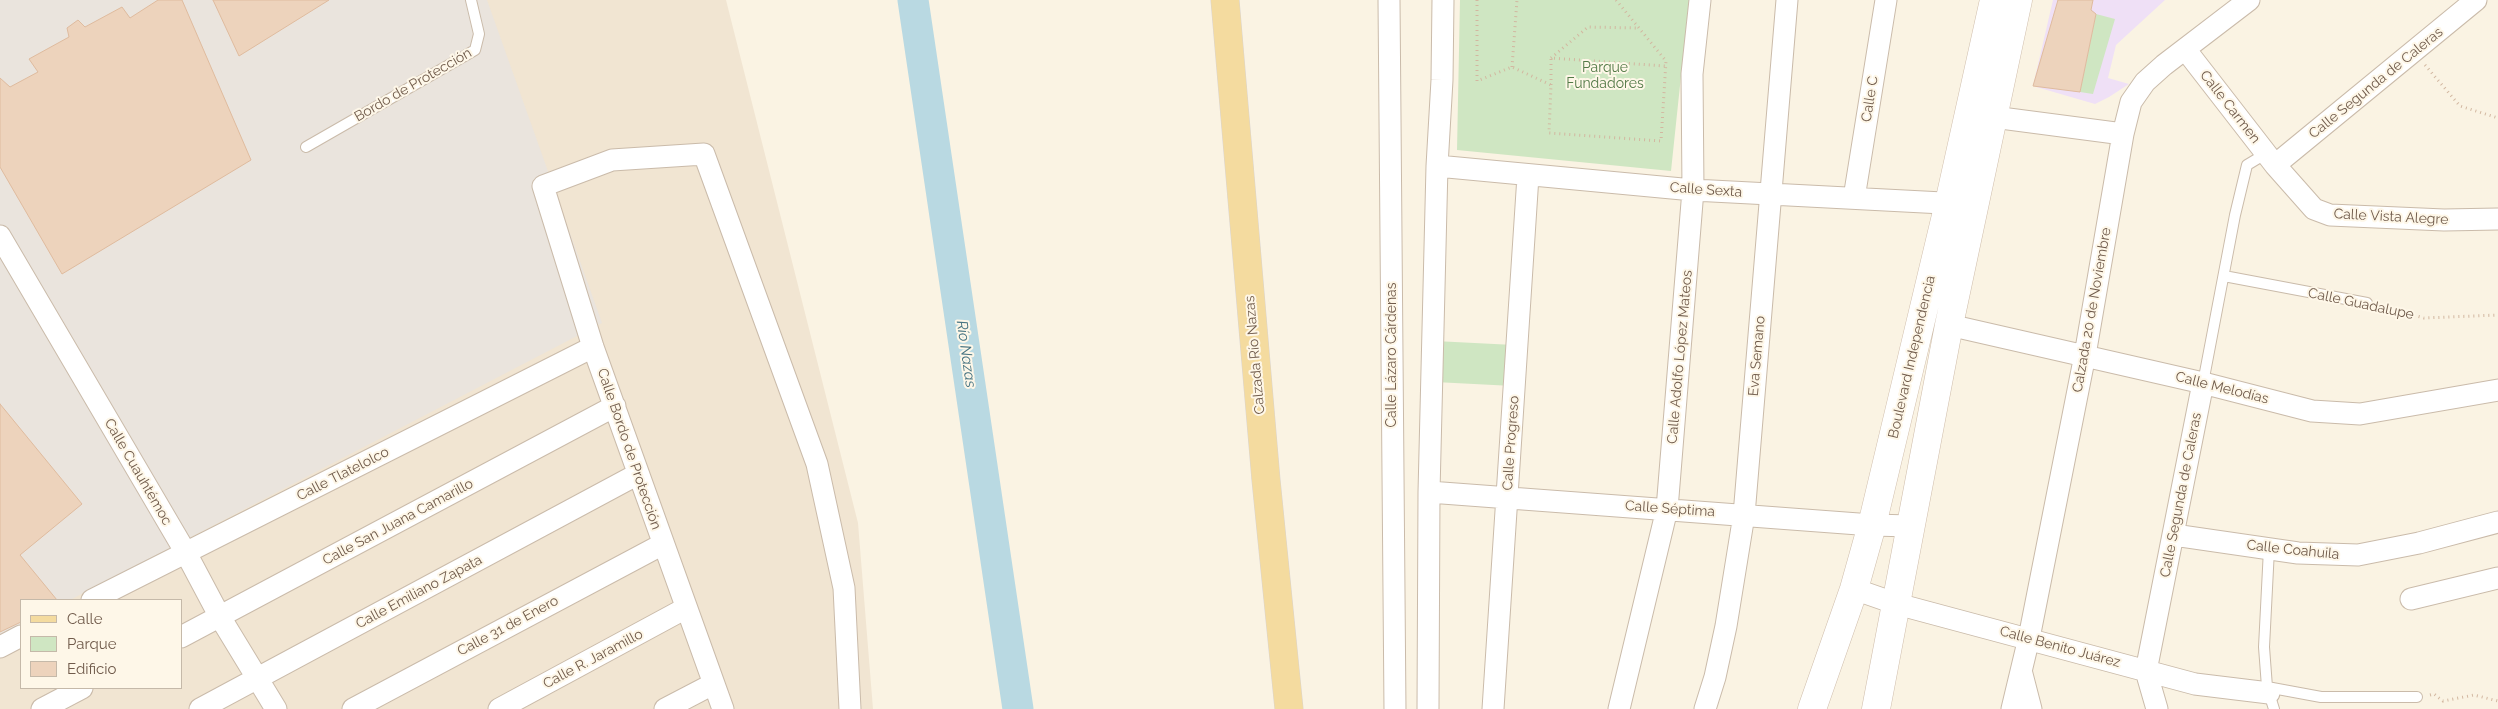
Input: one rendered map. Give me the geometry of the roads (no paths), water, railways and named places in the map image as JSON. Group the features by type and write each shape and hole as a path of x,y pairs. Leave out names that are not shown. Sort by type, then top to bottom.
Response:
{"main road":[{"name":"Calzada Río Nazas","path":"1225,0 1266,480 1289,709"}],"street":[{"name":"Calle Lázaro Cárdenas","path":"1390,0 1394,709"},
{"path":"1428,709 1429,492 1437,166 1442,80 1442,0"},
{"name":"Calle Adolfo López Mateos","path":"1619,709 1667,509 1694,190 1692,74 1700,0"},
{"name":"Eva Semano","path":"1705,709 1716,677 1744,515 1787,0"},
{"name":"Calle C","path":"1854,198 1886,0"},
{"name":"Boulevard Independencia","path":"1812,709 1854,589 1962,204 1980,115 1994,0"},
{"name":"Boulevard Independencia","path":"1980,115 2018,0"},
{"name":"Calzada 20 de Noviembre","path":"2012,709 2029,638 2085,355 2123,134 2131,102 2136,92 2164,65 2249,0"},
{"name":"Calle Segunda de Caleras","path":"2271,159 2414,52 2476,0"},
{"name":"Calle Carmen","path":"2185,49 2271,159"},
{"path":"1980,115 2123,134"},
{"name":"Calle Bordo de Protección","path":"722,709 593,347 543,186 612,160 704,154 817,464 844,588 850,709"},
{"name":"Calle Vista Alegre","path":"2271,159 2314,209 2330,216 2444,220 2498,219"},
{"name":"Calle Sexta","path":"1437,166 1694,190 1962,204"},
{"name":"Calle Progreso","path":"1493,709 1528,176"},
{"name":"Boulevard Independencia","path":"1876,709 1949,325 1962,204"},
{"name":"Calle Cuauhtémoc","path":"0,236 186,553 220,617 276,709"},
{"name":"Calle Melodías","path":"1949,325 2085,355 2312,411 2360,414 2498,390"},
{"name":"Calle Tlatelolco","path":"94,599 593,347"},
{"name":"Calle Segunda de Caleras","path":"2146,671 2203,383"},
{"name":"Calle San Juana Camarillo","path":"182,636 615,406"},
{"name":"Calle Emiliano Zapata","path":"200,709 638,474"},
{"name":"Calle Séptima","path":"1429,492 1872,525 1911,526"},
{"name":"Calle Coahuila","path":"2174,534 2326,556 2358,555 2498,522"},
{"name":"Calle 31 de Enero","path":"353,709 662,544"},
{"path":"2411,599 2498,578"},
{"name":"Calle Benito Juárez","path":"1854,589 1897,604 2195,684 2270,697"},
{"name":"Calle R. Jaramillo","path":"499,709 686,608"},
{"path":"0,647 20,637"},
{"name":"Calzada 20 de Noviembre","path":"2021,671 2031,709"},
{"path":"2146,671 2157,709"},
{"path":"665,709 713,684"},
{"path":"54,701 80,689"}],"lane":[{"name":"Bordo de Protección","path":"306,147 475,50 479,34 471,0"},
{"name":"Calle Segunda de Caleras","path":"2203,383 2235,215 2247,166 2271,159"},
{"name":"Calle Guadalupe","path":"2224,276 2367,303"},
{"path":"2269,549 2264,647 2270,697"},
{"name":"Calle Benito Juárez","path":"2270,697 2417,697"}],"waterway":[{"name":"Río Nazas","path":"913,0 1018,709"}],"park label":[{"name":"Parque Fundadores","path":"1605,76"}]}
